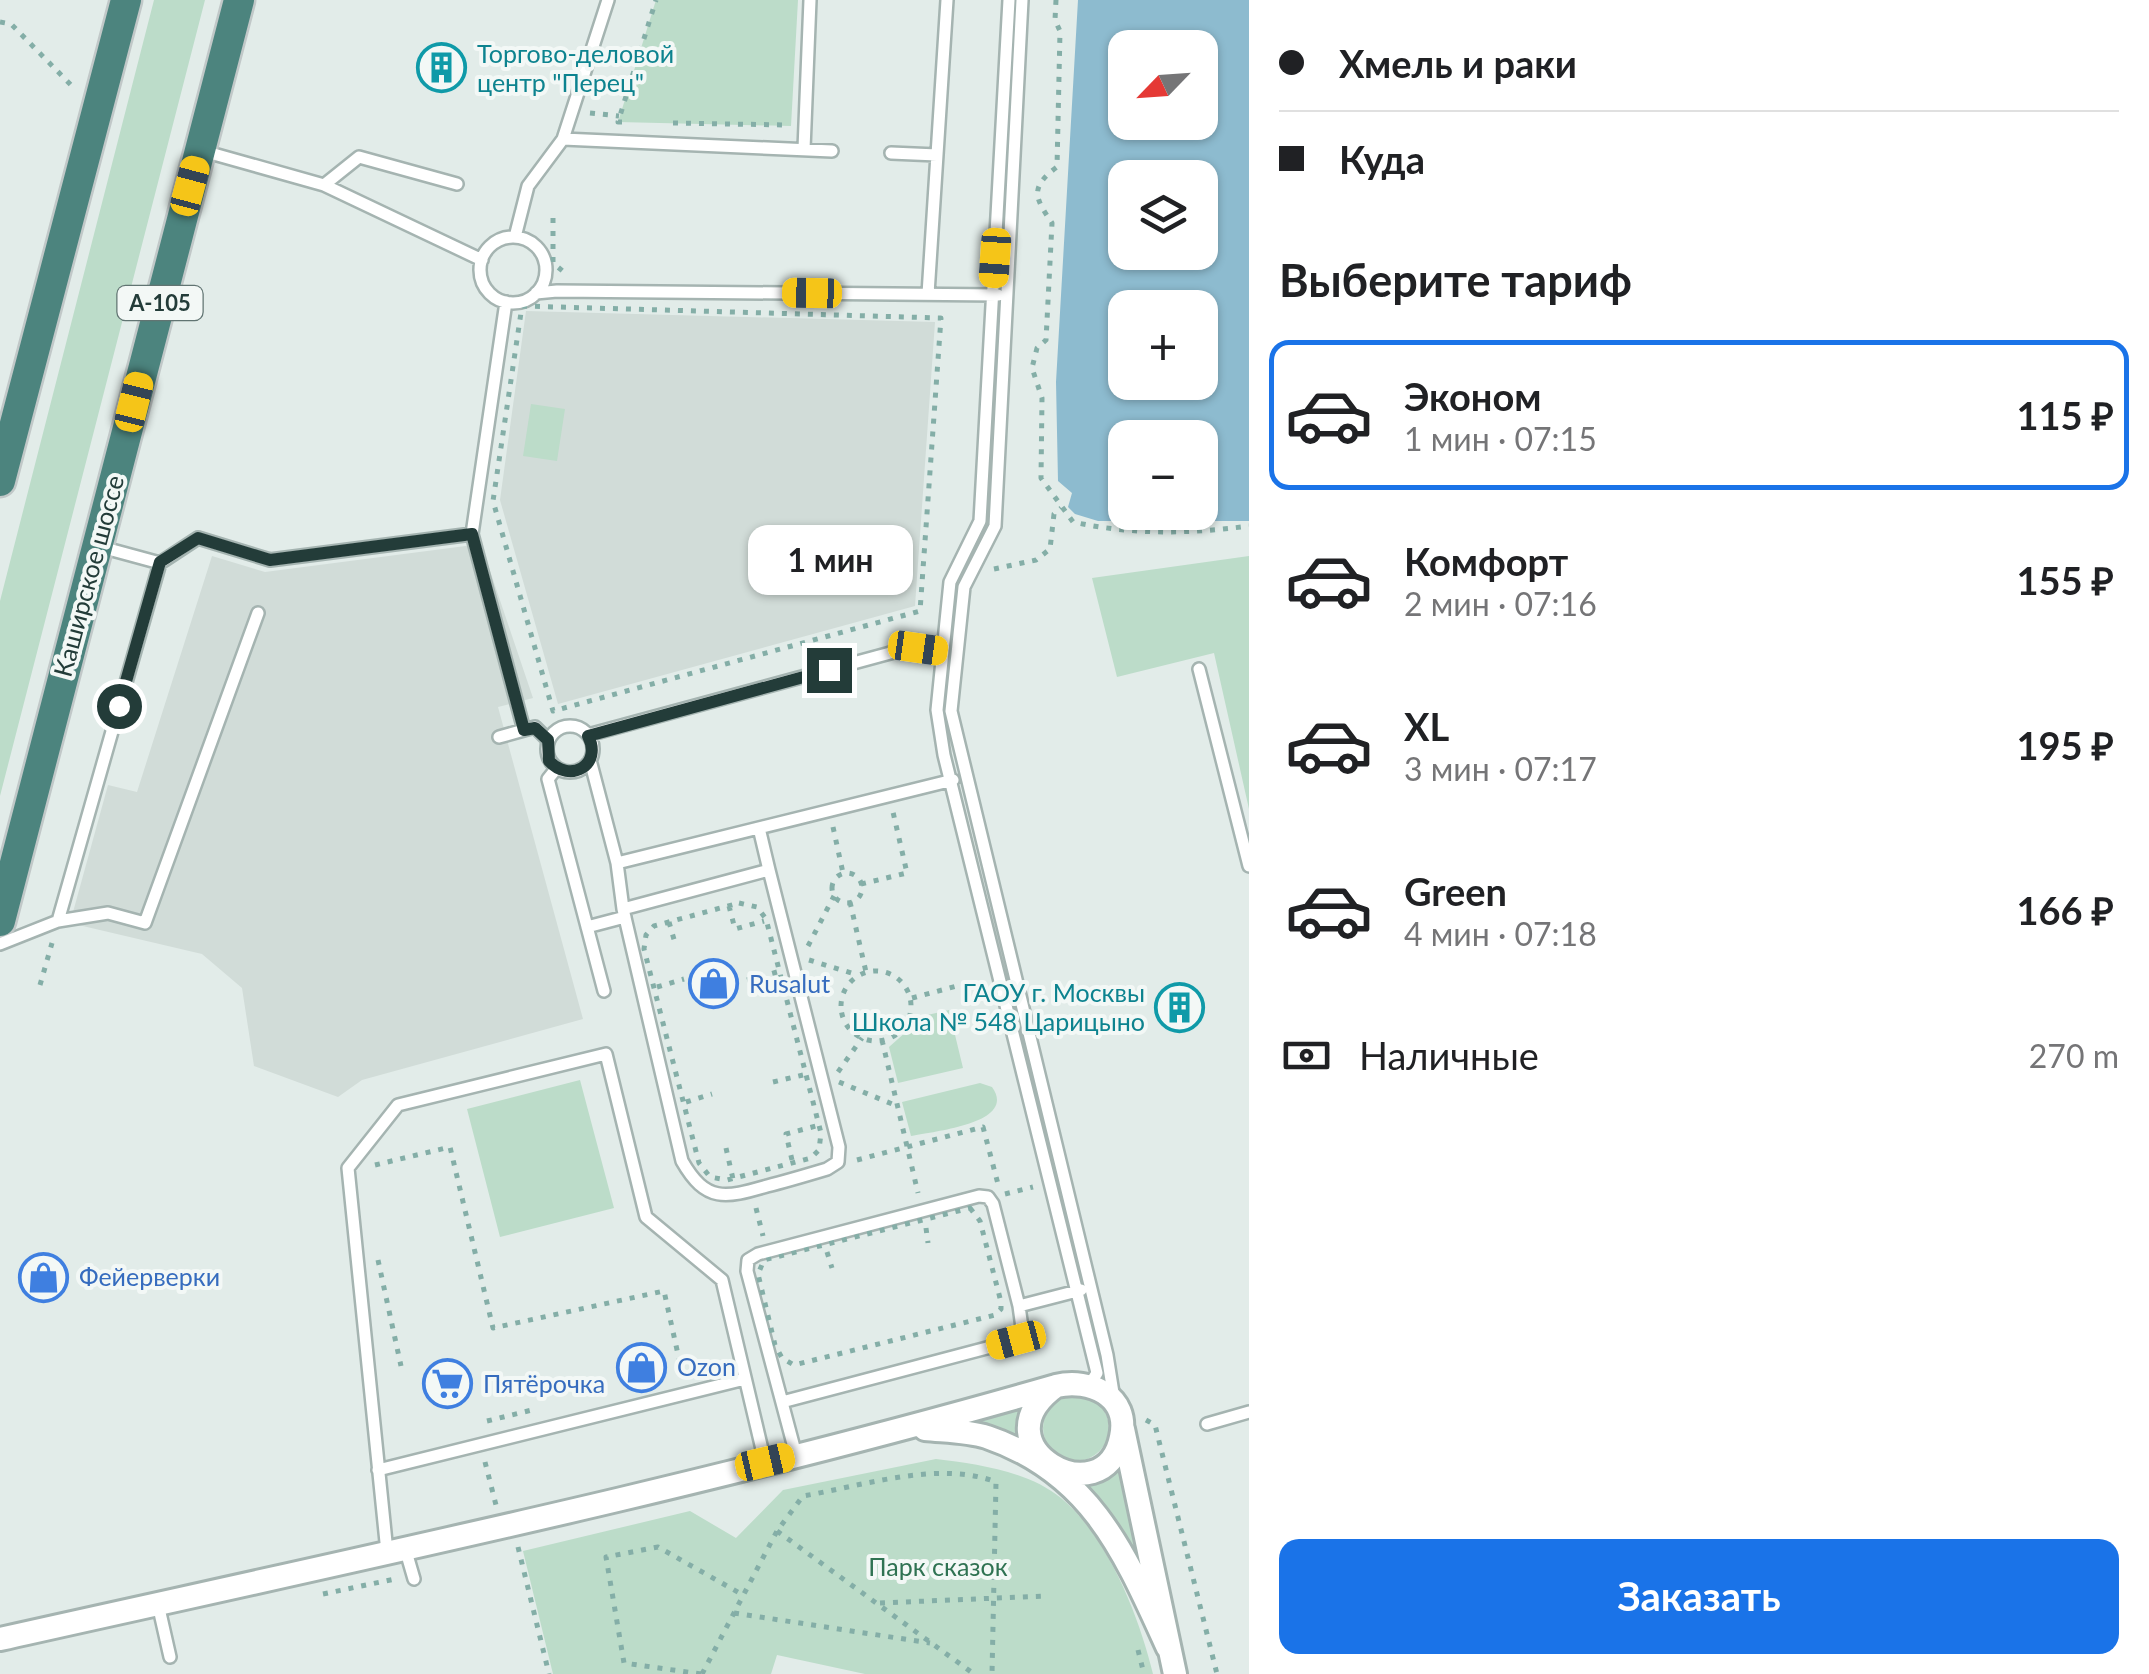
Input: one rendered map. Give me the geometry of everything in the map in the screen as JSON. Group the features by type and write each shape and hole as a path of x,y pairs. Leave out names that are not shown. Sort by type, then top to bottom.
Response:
{"highway":[{"path":"0,481 126,0"},
{"name":"Каширское шоссе","path":"0,921 239,0"}],"street":[{"path":"0,1639 396,1550 505,1515 913,1428 1073,1382 1101,1389 1124,1413 1175,1674"},
{"path":"1056,1386 1034,1410 1030,1427 1033,1444 1040,1458 1086,1500 1110,1533 1168,1648"},
{"path":"913,1428 984,1436 1054,1469 1088,1473 1103,1466 1114,1454 1121,1438 1124,1413"}],"lane":[{"path":"515,237 528,186 563,139 608,0"},
{"path":"804,150 810,0"},
{"path":"928,294 947,0"},
{"path":"1010,0 980,521 950,582 936,710 950,781 1098,1373 1090,1384"},
{"path":"1022,0 995,526 964,587 951,711 1124,1413"},
{"path":"563,139 832,151"},
{"path":"200,150 324,185 482,260"},
{"path":"891,153 937,155"},
{"path":"324,185 360,157 457,184"},
{"path":"536,294 546,274 542,253 525,239 515,237 494,243 482,260 480,271 488,291 506,302 557,290 1007,294"},
{"path":"506,302 472,534 524,730"},
{"path":"58,921 160,562 198,538 270,560 290,550 472,534"},
{"path":"96,546 160,562"},
{"path":"0,944 58,921 108,913 145,924 258,613"},
{"path":"588,736 905,649 943,651"},
{"path":"1199,669 1245,830 1249,866"},
{"path":"548,740 563,726 574,726 588,736 593,748 590,760 617,863 624,913 682,1160 692,1178 710,1192 728,1197 827,1169 838,1162 839,1147 759,828"},
{"path":"499,737 535,728 548,740 549,761 556,768 576,772 590,760"},
{"path":"556,768 548,779 604,992"},
{"path":"617,863 967,776"},
{"path":"587,928 624,913 770,870"},
{"path":"414,1579 396,1550 378,1470 348,1168 398,1106 606,1054 646,1217 722,1280 765,1462"},
{"path":"782,1402 1024,1336 993,1204 988,1197 979,1196 748,1260 747,1271 796,1455"},
{"path":"1019,1306 1090,1287"},
{"path":"378,1470 745,1379"},
{"path":"1207,1424 1249,1412"},
{"path":"158,1604 170,1658"}],"path":[{"path":"638,122 618,122 656,0"},
{"path":"1056,0 1060,31 1057,167 1040,179 1036,192 1052,223 1046,340 1037,348 1032,368 1042,398 1041,478 1073,522 1116,532 1191,534 1249,526"},
{"path":"0,22 11,24 98,111"},
{"path":"572,110 620,116"},
{"path":"656,123 791,126"},
{"path":"522,306 941,318 920,611 553,711 493,501 522,306"},
{"path":"986,574 1000,565 1036,560 1050,548 1054,514 1061,508"},
{"path":"861,884 907,874 892,807"},
{"path":"829,811 843,873"},
{"path":"802,958 834,896 833,882 843,873 854,874 861,884 859,896 841,902 834,896"},
{"path":"850,902 866,972"},
{"path":"739,903 756,907 767,920 819,1126 819,1150 811,1158 733,1179 710,1177 698,1163 644,949 646,934 654,926 729,906 739,903"},
{"path":"729,906 735,928 767,920"},
{"path":"40,984 58,921"},
{"path":"669,922 675,944"},
{"path":"798,939 807,975"},
{"path":"802,958 858,975"},
{"path":"748,980 780,972"},
{"path":"866,972 890,973 900,979 910,998 912,1009 903,1029 882,1040 862,1038 853,1032 842,1013 844,992 858,975 866,972"},
{"path":"654,988 684,979"},
{"path":"910,998 958,986"},
{"path":"833,1080 862,1038"},
{"path":"882,1040 907,1148"},
{"path":"829,1062 837,1096"},
{"path":"773,1082 806,1074"},
{"path":"833,1080 897,1106"},
{"path":"683,1102 712,1094"},
{"path":"792,1163 786,1134 819,1126"},
{"path":"850,1145 854,1161 984,1127 1000,1195 1033,1187"},
{"path":"358,1169 450,1148 493,1328 664,1291 682,1377 665,1381"},
{"path":"726,1148 733,1179"},
{"path":"752,1190 772,1255"},
{"path":"970,1208 980,1221 1001,1309 995,1314 794,1365 782,1358 775,1345 758,1274 764,1260 772,1255 970,1208"},
{"path":"378,1259 401,1366"},
{"path":"486,1420 540,1409"},
{"path":"1124,1413 1155,1425 1217,1674"},
{"path":"480,1443 505,1515 549,1674"},
{"path":"744,1595 658,1547 606,1557 624,1663 701,1674 744,1595 778,1531 803,1496 933,1473 974,1474 996,1482 992,1674"},
{"path":"778,1531 974,1674"},
{"path":"880,1603 1046,1596"},
{"path":"734,1613 933,1643"},
{"path":"1138,1650 1144,1674"}],"shaded area":[{"path":"526,311 935,322 915,606 558,704 500,500"},
{"path":"481,544 533,698 498,707 583,1019 362,1080 338,1097 254,1066 242,988 202,954 70,923 108,785 137,792 212,556 265,572"}],"green space":[{"path":"154,0 205,0 0,796 0,601"},
{"path":"656,0 798,0 791,126 618,122"},
{"path":"531,404 565,409 557,461 523,456"},
{"path":"1249,556 1249,809 1214,653 1117,677 1092,578"},
{"path":"949,1010 963,1068 898,1083 889,1047 907,1031 910,1019"},
{"path":"580,1080 614,1208 500,1237 467,1109"},
{"path":"980,1083 992,1087 997,1099 994,1109 984,1117 954,1128 911,1136 902,1102"},
{"path":"1076,1395 1099,1405 1109,1428 1099,1451 1076,1461 1053,1451 1043,1428 1053,1405"},
{"path":"1033,1398 1024,1440 935,1425"},
{"path":"1122,1457 1145,1576 1079,1480"},
{"name":"Парк сказок","path":"936,1459 1018,1475 1048,1489 1078,1514 1119,1579 1153,1674 865,1674 777,1655 771,1674 553,1674 523,1551 690,1511 736,1538 783,1490"}],"water":[{"path":"1078,0 1249,0 1249,521 1218,521 1218,420 1108,420 1108,521 1075,514 1068,507 1072,493 1058,481 1056,382"}],"place":[{"name":"Торгово-деловой центр \"Перец\"","path":"442,68"},
{"name":"Rusalut","path":"714,984"},
{"name":"ГАОУ г. Москвы Школа № 548 Царицыно","path":"1180,1007"},
{"name":"Фейерверки","path":"44,1277"},
{"name":"Ozon","path":"642,1367"},
{"name":"Пятёрочка","path":"448,1384"}],"route":[{"path":"119,706 160,562 198,538 270,560 472,534 524,730 535,728 548,740 549,761 566,773 576,772 590,760 593,748 588,736 829,670"}]}
